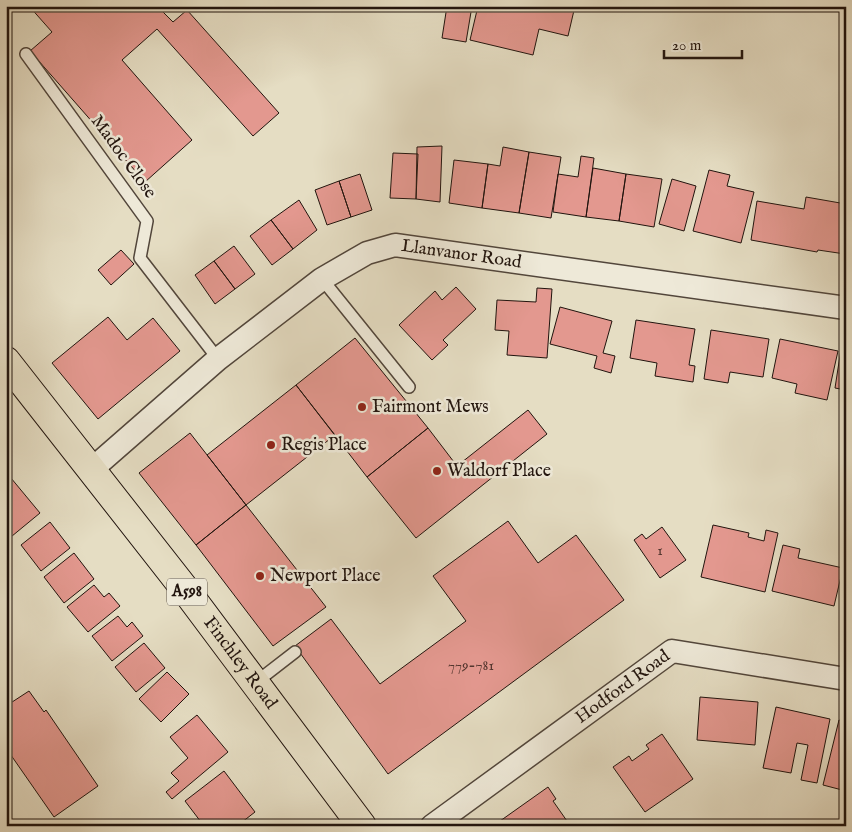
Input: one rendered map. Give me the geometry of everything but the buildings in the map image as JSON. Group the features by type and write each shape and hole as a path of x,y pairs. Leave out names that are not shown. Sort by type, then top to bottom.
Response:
{"main road":[{"name":"Finchley Road","path":"6,361 184,588 362,826"}],"street":[{"name":"Llanvanor Road","path":"91,470 218,359 322,279 367,254 395,245 846,308"},
{"name":"Hodford Road","path":"432,826 672,651 846,679"}],"lane":[{"name":"Madoc Close","path":"26,54 147,221 140,258 218,359"},
{"path":"322,279 408,387"},
{"path":"255,683 295,652"}],"place":[{"name":"Fairmont Mews","path":"362,407"},
{"name":"Regis Place","path":"271,445"},
{"name":"Waldorf Place","path":"437,471"},
{"name":"Newport Place","path":"260,576"}]}
